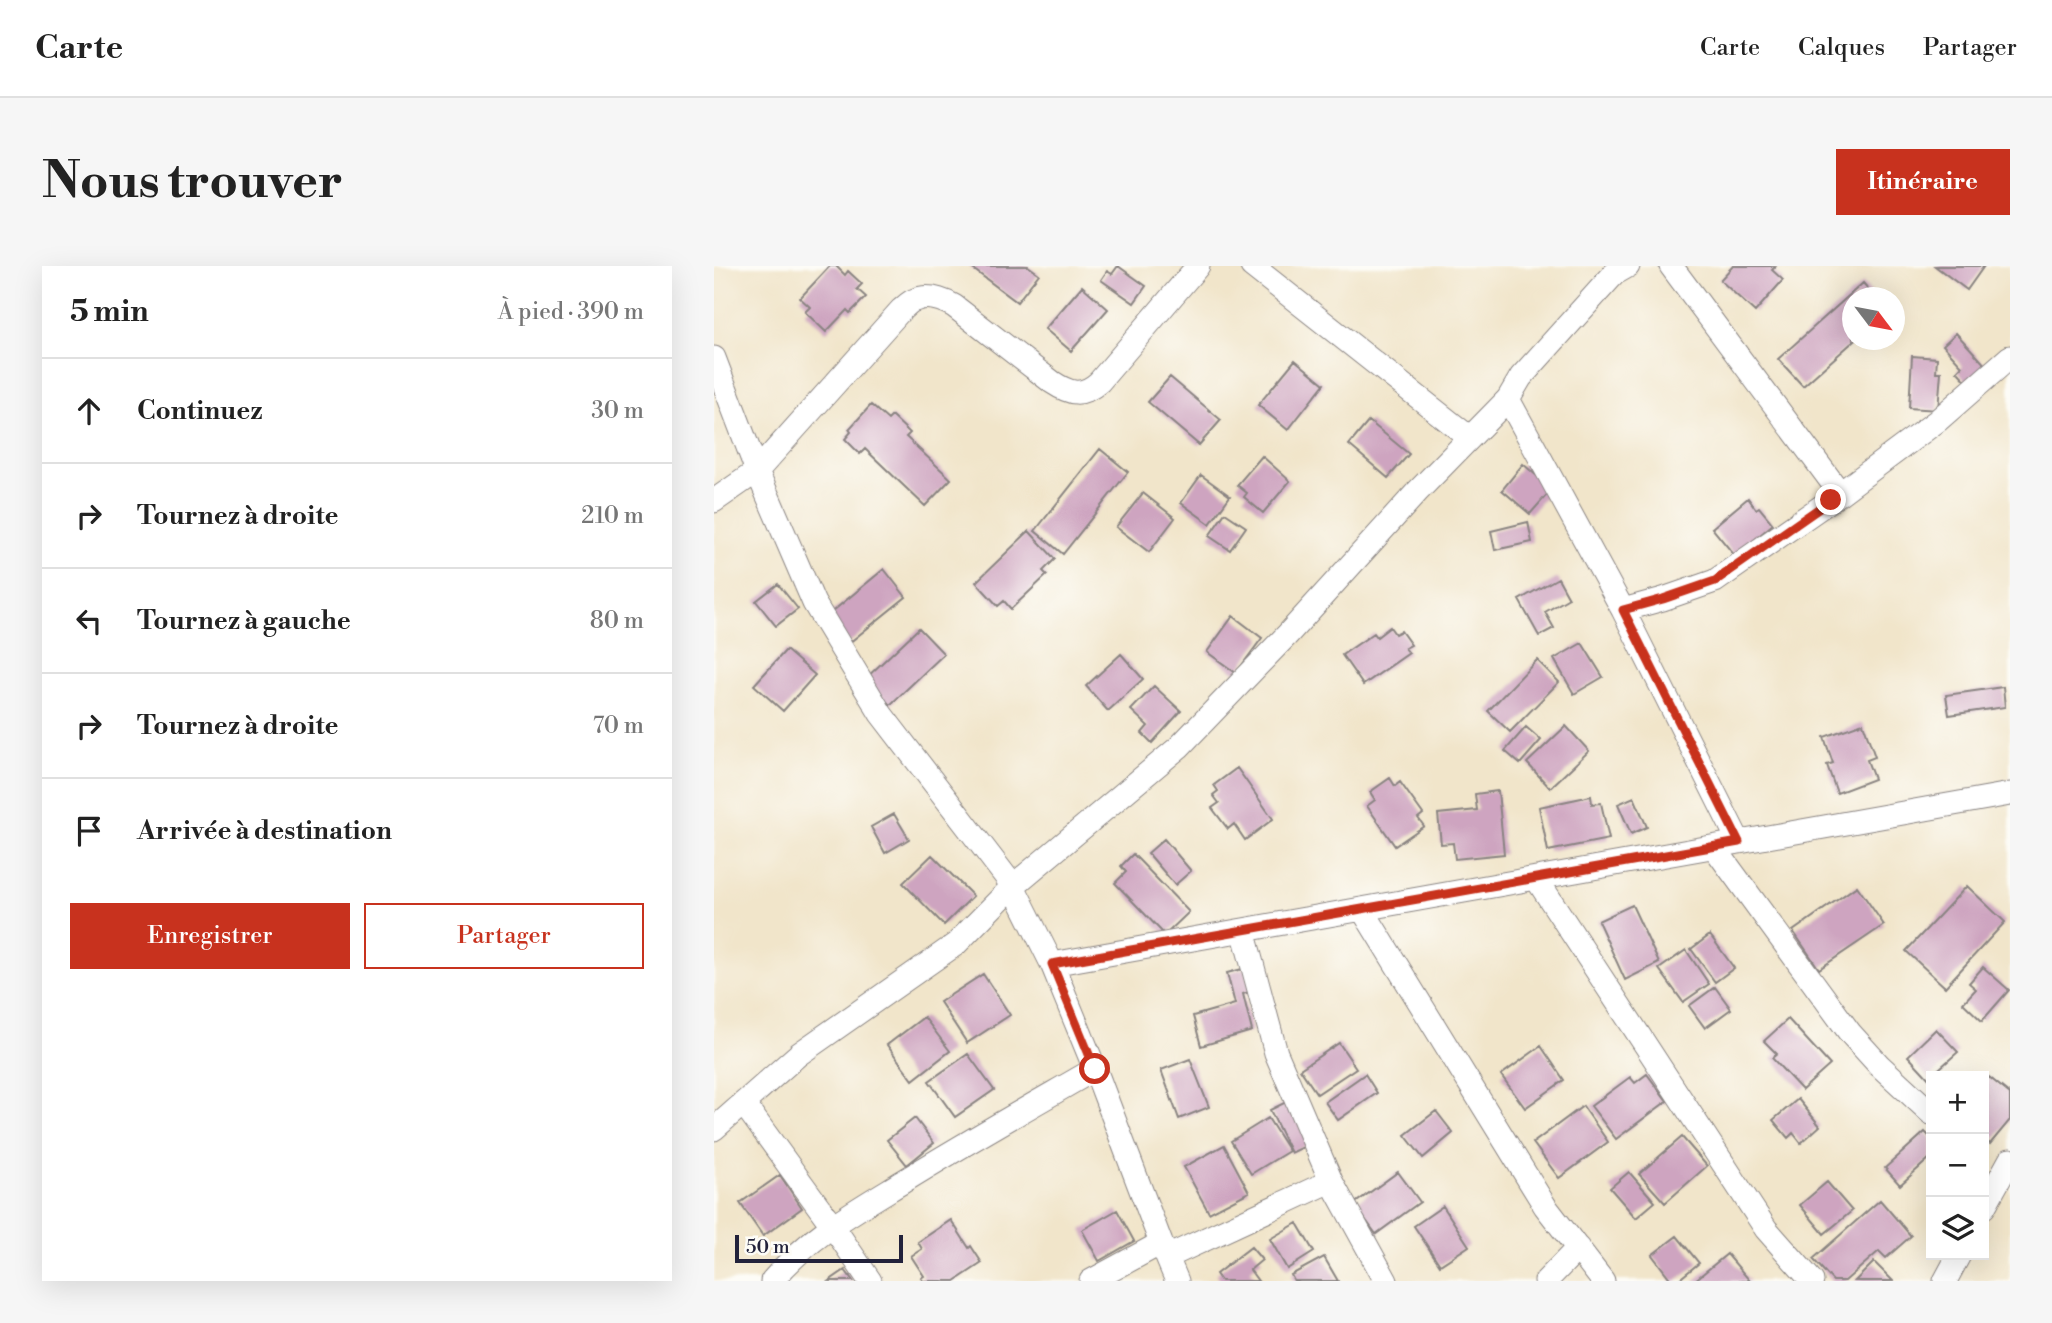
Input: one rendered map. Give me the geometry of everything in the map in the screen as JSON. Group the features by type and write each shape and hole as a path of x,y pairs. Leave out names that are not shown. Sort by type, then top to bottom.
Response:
{"street":[{"path":"714,501 757,471 901,310 915,300 944,300 1052,382 1066,391 1077,393 1091,389 1099,382 1198,266"},
{"path":"1252,266 1470,438"},
{"path":"714,1129 800,1054 956,944 1013,886 1179,747 1508,398 1521,377 1614,274 1628,266"},
{"path":"1671,266 1769,394 1840,493"},
{"path":"1623,610 1715,581 1937,421 2010,357"},
{"path":"714,358 757,471 814,603 881,713 1013,886 1052,964 1177,1281"},
{"path":"1508,398 1623,610 1739,842"},
{"path":"1052,964 2010,794"},
{"path":"1714,846 1850,1033 1879,1065 1926,1108"},
{"path":"1536,878 1766,1229 1812,1281"},
{"path":"1362,909 1545,1206 1603,1281"},
{"path":"1243,930 1276,1053 1331,1181 1386,1281"},
{"path":"772,1281 791,1258 832,1225 1095,1069"},
{"path":"744,1104 870,1281"},
{"path":"1987,1197 1998,1166"},
{"path":"1091,1281 1331,1181"},
{"path":"1545,1281 1578,1248"},
{"path":"1945,1281 1956,1260"}],"building":[{"path":"830,266 836,266 845,275 848,271 862,284 857,289 866,297 850,313 847,310 826,332 805,312 810,307 800,298"},
{"path":"969,266 1028,266 1039,274 1017,302"},
{"path":"1118,266 1146,286 1134,303 1101,280 1107,271 1112,274"},
{"path":"1733,266 1776,266 1772,270 1783,280 1755,312 1720,280"},
{"path":"1935,266 1984,266 1967,290"},
{"path":"1082,286 1108,309 1071,351 1045,329"},
{"path":"1842,302 1844,350 1803,386 1778,359"},
{"path":"1956,333 1988,368 1970,385 1957,371 1962,366 1943,345"},
{"path":"1912,356 1937,358 1936,372 1941,372 1938,410 1909,408"},
{"path":"1295,360 1324,384 1288,430 1258,405"},
{"path":"1170,377 1221,420 1199,445 1148,402"},
{"path":"871,405 888,420 892,416 910,433 906,437 951,479 925,506 865,449 860,454 845,439 851,432 849,429"},
{"path":"1369,421 1409,454 1388,478 1349,445"},
{"path":"1100,449 1128,472 1063,554 1035,531"},
{"path":"1262,456 1290,481 1263,513 1244,497 1247,493 1237,485"},
{"path":"1523,464 1552,489 1530,514 1502,490"},
{"path":"1201,475 1230,496 1210,524 1181,503"},
{"path":"1143,493 1175,518 1149,552 1116,527"},
{"path":"1748,498 1773,524 1735,556 1712,528"},
{"path":"1225,513 1246,527 1230,550 1209,536"},
{"path":"1528,522 1532,542 1495,550 1491,531"},
{"path":"1029,531 1055,559 1043,571 1047,575 1011,609 1004,601 998,606 976,582"},
{"path":"884,569 906,597 849,643 827,616"},
{"path":"1558,578 1569,598 1545,612 1554,628 1539,636 1519,600"},
{"path":"778,584 798,609 776,626 756,601"},
{"path":"1233,616 1262,638 1236,673 1207,652"},
{"path":"1390,627 1395,634 1401,631 1411,645 1405,648 1409,653 1363,685 1342,655 1374,633 1377,637"},
{"path":"919,628 944,654 890,705 865,679"},
{"path":"1582,643 1603,677 1574,694 1554,659"},
{"path":"786,650 815,675 783,711 754,685"},
{"path":"1121,654 1143,679 1108,711 1086,686"},
{"path":"1537,660 1559,682 1510,732 1488,711"},
{"path":"1154,686 1181,711 1152,743 1142,733 1148,726 1131,710"},
{"path":"2003,687 2005,707 1949,715 1946,695"},
{"path":"1863,723 1875,757 1867,760 1874,779 1837,793 1827,765 1833,763 1824,737"},
{"path":"1566,726 1589,751 1550,788 1527,763"},
{"path":"1526,727 1541,740 1520,764 1505,751"},
{"path":"1237,768 1273,819 1245,840 1234,824 1228,829 1212,808 1219,803 1213,795 1218,791 1214,785"},
{"path":"1390,778 1395,786 1400,782 1423,814 1418,818 1424,826 1395,846 1367,806 1375,800 1370,792"},
{"path":"1498,791 1504,854 1455,859 1453,843 1441,844 1438,814 1477,810 1475,794"},
{"path":"1591,796 1592,804 1601,803 1609,839 1548,851 1539,807"},
{"path":"1634,797 1647,827 1631,834 1618,804"},
{"path":"894,814 909,839 885,853 871,827"},
{"path":"1164,839 1191,871 1175,885 1148,853"},
{"path":"1133,854 1189,912 1165,935 1115,883 1126,872 1121,866"},
{"path":"932,855 973,896 944,925 903,883"},
{"path":"1857,886 1884,925 1819,969 1793,931"},
{"path":"1967,886 2005,922 1945,987 1906,951"},
{"path":"1632,905 1659,963 1625,980 1598,921"},
{"path":"1710,935 1734,968 1715,982 1691,949"},
{"path":"1686,950 1709,984 1683,1002 1659,969"},
{"path":"1983,967 2009,990 1982,1021 1963,1003 1976,989 1969,983"},
{"path":"1246,968 1252,991 1243,994 1252,1031 1201,1046 1193,1016 1235,1004 1227,973"},
{"path":"983,974 1010,1015 967,1043 940,1002"},
{"path":"1715,987 1731,1009 1705,1028 1689,1006"},
{"path":"924,1017 950,1051 913,1080 887,1045"},
{"path":"1788,1019 1830,1065 1802,1090 1772,1058 1777,1054 1764,1041"},
{"path":"1936,1029 1958,1052 1937,1071 1926,1071 1926,1076 1908,1056"},
{"path":"1339,1043 1356,1068 1317,1094 1300,1069"},
{"path":"1541,1046 1564,1080 1525,1108 1501,1075"},
{"path":"968,1054 994,1090 955,1117 929,1081"},
{"path":"1190,1059 1209,1107 1179,1119 1161,1070"},
{"path":"1365,1074 1377,1093 1338,1120 1325,1102"},
{"path":"1647,1074 1667,1101 1616,1139 1591,1106 1630,1077 1635,1083"},
{"path":"1989,1077 2010,1094 2010,1120 1990,1144"},
{"path":"1798,1099 1820,1126 1801,1143 1793,1133 1788,1138 1773,1120"},
{"path":"1288,1101 1310,1144 1291,1153 1270,1110"},
{"path":"1583,1106 1608,1142 1559,1178 1533,1143"},
{"path":"1436,1111 1453,1133 1423,1158 1405,1135"},
{"path":"915,1118 934,1143 907,1165 887,1140"},
{"path":"1268,1118 1289,1151 1251,1174 1231,1141"},
{"path":"1926,1133 1926,1162 1900,1185 1885,1168"},
{"path":"1682,1137 1707,1166 1665,1203 1639,1174"},
{"path":"1224,1145 1249,1192 1209,1213 1184,1167"},
{"path":"1398,1172 1420,1202 1376,1234 1354,1204"},
{"path":"1629,1172 1655,1202 1636,1218 1610,1188"},
{"path":"780,1175 802,1208 763,1236 740,1203"},
{"path":"1827,1182 1852,1211 1824,1234 1800,1205"},
{"path":"1880,1200 1911,1236 1886,1258 1879,1251 1845,1281 1833,1281 1813,1259"},
{"path":"1443,1206 1469,1246 1440,1265 1414,1226"},
{"path":"1117,1210 1134,1241 1099,1261 1082,1230"},
{"path":"951,1220 982,1263 955,1281 923,1281 921,1278 924,1276 911,1256 922,1249 918,1242"},
{"path":"1297,1223 1314,1252 1287,1269 1270,1239"},
{"path":"1677,1236 1699,1263 1677,1281 1672,1281 1652,1255"},
{"path":"1251,1247 1262,1260 1250,1270 1258,1281 1221,1281 1216,1274"},
{"path":"1727,1254 1750,1281 1694,1281"},
{"path":"1324,1257 1338,1281 1294,1281 1291,1275"},
{"path":"1874,1262 1893,1281 1855,1281"},
{"path":"845,1270 853,1281 829,1281"}],"route":[{"path":"1095,1069 1052,964 1739,842 1623,610 1715,581 1831,500"}]}
